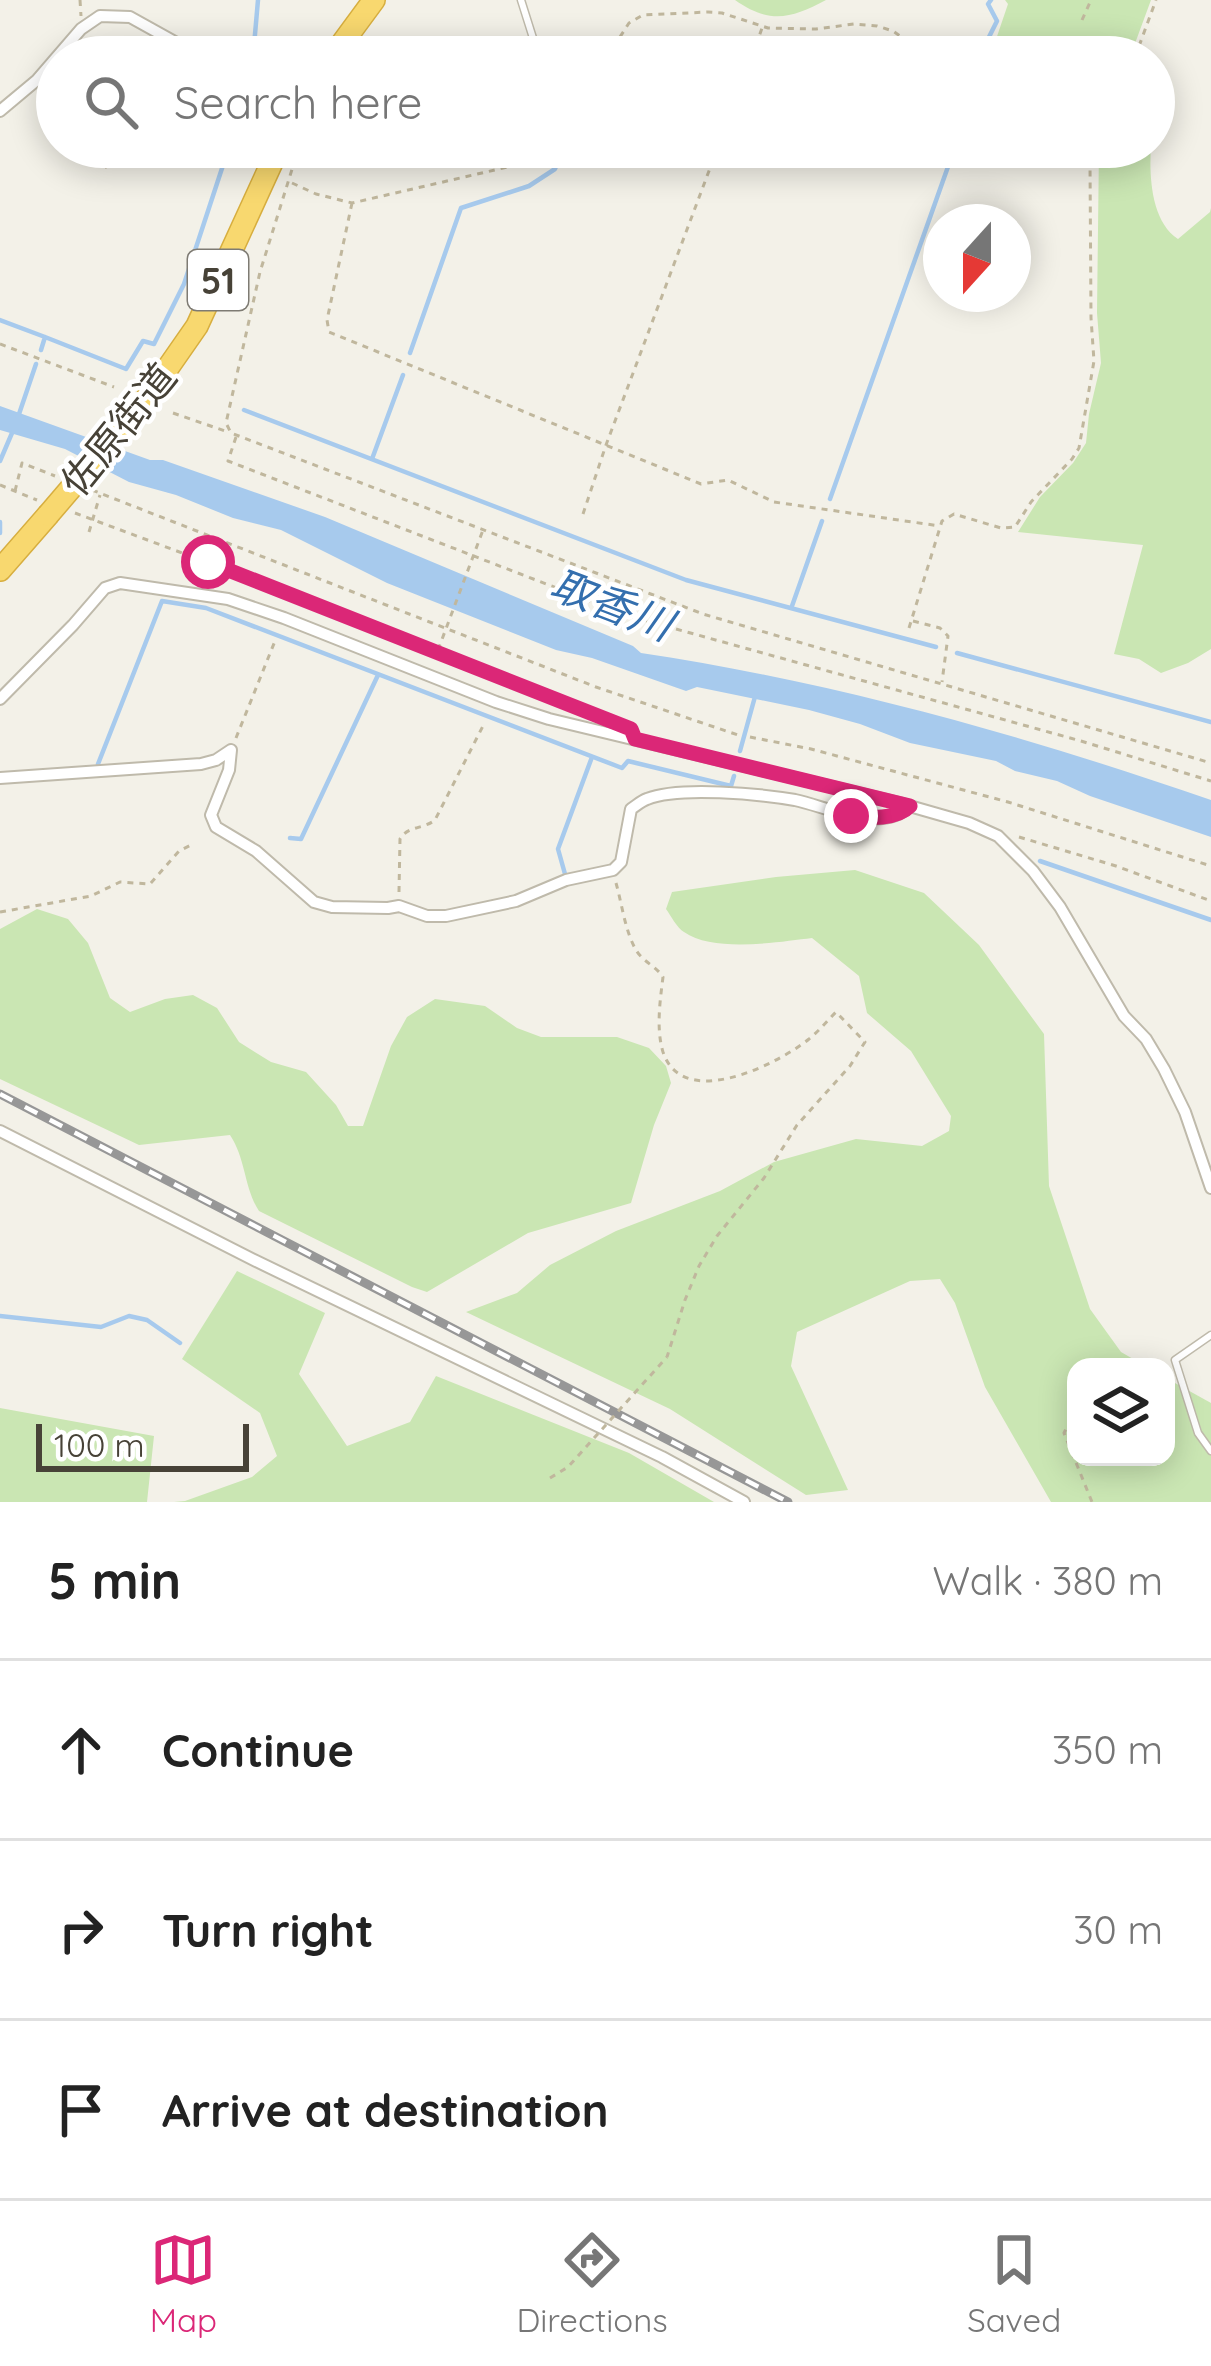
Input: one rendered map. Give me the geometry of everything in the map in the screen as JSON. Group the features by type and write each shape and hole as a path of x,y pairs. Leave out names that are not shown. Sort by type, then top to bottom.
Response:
{"highway":[{"path":"347,36 374,0"},
{"name":"佐原街道","path":"0,570 142,405 197,326 269,168"}],"street":[{"path":"75,36 100,16 130,17 164,36"},
{"path":"0,111 36,81"},
{"path":"0,699 105,588 121,583 228,599 549,719 969,823 998,836 1034,871 1060,907 1124,1016 1164,1069 1211,1188"},
{"path":"0,778 201,764 231,750"},
{"path":"231,750 229,770 211,815 216,827 256,851 314,902 332,907 399,906 428,916 516,901 566,880 613,870 621,862 631,809 647,799 680,793 757,795 863,817 896,814 910,806"},
{"path":"0,1131 256,1262 662,1457 744,1502"}],"lane":[{"path":"521,0 532,36"},
{"path":"1211,1335 1175,1360 1198,1433 1211,1451"}],"path":[{"path":"1082,20 1091,0"},
{"path":"1143,36 1156,0"},
{"path":"621,36 629,23 643,15 722,14 763,27 788,30 854,24 877,26 900,36"},
{"path":"760,36 763,27"},
{"path":"294,168 260,272 233,388 226,423 234,434 228,461 651,623 1211,781"},
{"path":"290,182 352,203 503,168"},
{"path":"584,514 710,168"},
{"path":"909,628 942,520 954,514 1001,528 1015,527 1078,448 1094,361 1090,168"},
{"path":"352,203 327,320 329,332 701,484 728,480 766,500 940,526"},
{"path":"0,344 114,387"},
{"path":"173,412 703,614 1211,763"},
{"path":"15,491 22,464 62,478"},
{"path":"81,486 596,687 738,735"},
{"path":"89,532 100,494"},
{"path":"76,514 631,729 635,739"},
{"path":"437,654 483,528"},
{"path":"912,621 940,628 948,636 941,684"},
{"path":"231,750 274,641"},
{"path":"399,906 400,839 408,830 435,820 485,722"},
{"path":"750,737 1008,802 1211,866"},
{"path":"998,836 1008,834 1116,866 1211,901"},
{"path":"0,911 92,896 120,882 151,884 179,851 193,844"},
{"path":"550,1478 568,1466 667,1358 685,1300 717,1236 764,1178 797,1125 850,1066 865,1042 836,1012 807,1041 760,1068 695,1082 672,1068 660,1037 663,977 633,944 613,870"},
{"path":"1077,1466 1092,1502"}],"green space":[{"path":"735,0 826,0 802,11 770,16"},
{"path":"1005,0 1151,0 1138,36 997,36 1008,4"},
{"path":"1099,168 1152,168 1157,210 1178,239 1211,208 1211,649 1161,673 1139,659 1114,654 1143,545 1018,532 1040,497 1086,443 1101,363"},
{"path":"855,870 924,893 979,945 1044,1034 1049,1186 1090,1309 1121,1352 1131,1358 1067,1358 1067,1466 1175,1466 1175,1383 1211,1403 1211,1502 1051,1502 985,1387 955,1303 940,1279 910,1281 797,1332 791,1366 848,1490 806,1495 670,1409 466,1312 517,1293 550,1265 616,1231 720,1191 774,1162 856,1139 922,1146 949,1131 951,1116 911,1051 867,1013 859,976 812,938 712,942 681,930 666,909 672,892"},
{"path":"37,909 68,919 88,943 110,998 130,1012 193,995 217,1008 239,1042 271,1062 306,1072 348,1126 363,1126 391,1046 407,1017 435,999 485,1006 517,1028 541,1037 617,1037 649,1048 666,1066 671,1083 631,1203 528,1233 427,1292 412,1287 259,1211 230,1135 139,1145 0,1079 0,929"},
{"path":"237,1271 325,1313 299,1374 347,1446 410,1422 436,1376 629,1453 714,1502 174,1502 252,1477 277,1456 260,1413 182,1359"},
{"path":"0,1408 154,1436 147,1502 0,1502"}],"water":[{"path":"0,406 325,517 641,653 786,679 929,713 1211,800 1211,837 996,761 910,743 809,710 697,687 686,691 556,650 387,583 281,530 129,482 65,449 0,430"}],"waterway":[{"path":"255,36 258,0"},
{"path":"990,36 997,21 988,4 991,0"},
{"path":"41,350 45,337 126,369 143,341 154,344 184,284 222,168"},
{"path":"410,353 461,208 529,186 555,168"},
{"path":"830,499 948,168"},
{"path":"0,320 45,337"},
{"path":"18,417 36,364"},
{"path":"372,459 403,375"},
{"path":"244,410 686,580 936,647"},
{"path":"0,461 12,433"},
{"path":"792,606 822,521"},
{"path":"0,522 0,533"},
{"path":"98,764 162,601 206,608 622,768 628,761 731,786 734,776"},
{"path":"957,653 1211,722"},
{"path":"290,838 301,839 378,675"},
{"path":"740,751 756,693"},
{"path":"565,874 558,849 592,757"},
{"path":"1040,861 1211,920"},
{"path":"0,1316 101,1327 129,1316 147,1320 180,1343"}],"railway":[{"path":"0,1094 788,1502"}],"route":[{"path":"208,562 631,729 635,739 910,806 880,817 851,816"}],"water label":[{"name":"取香川","path":"612,604"}]}
